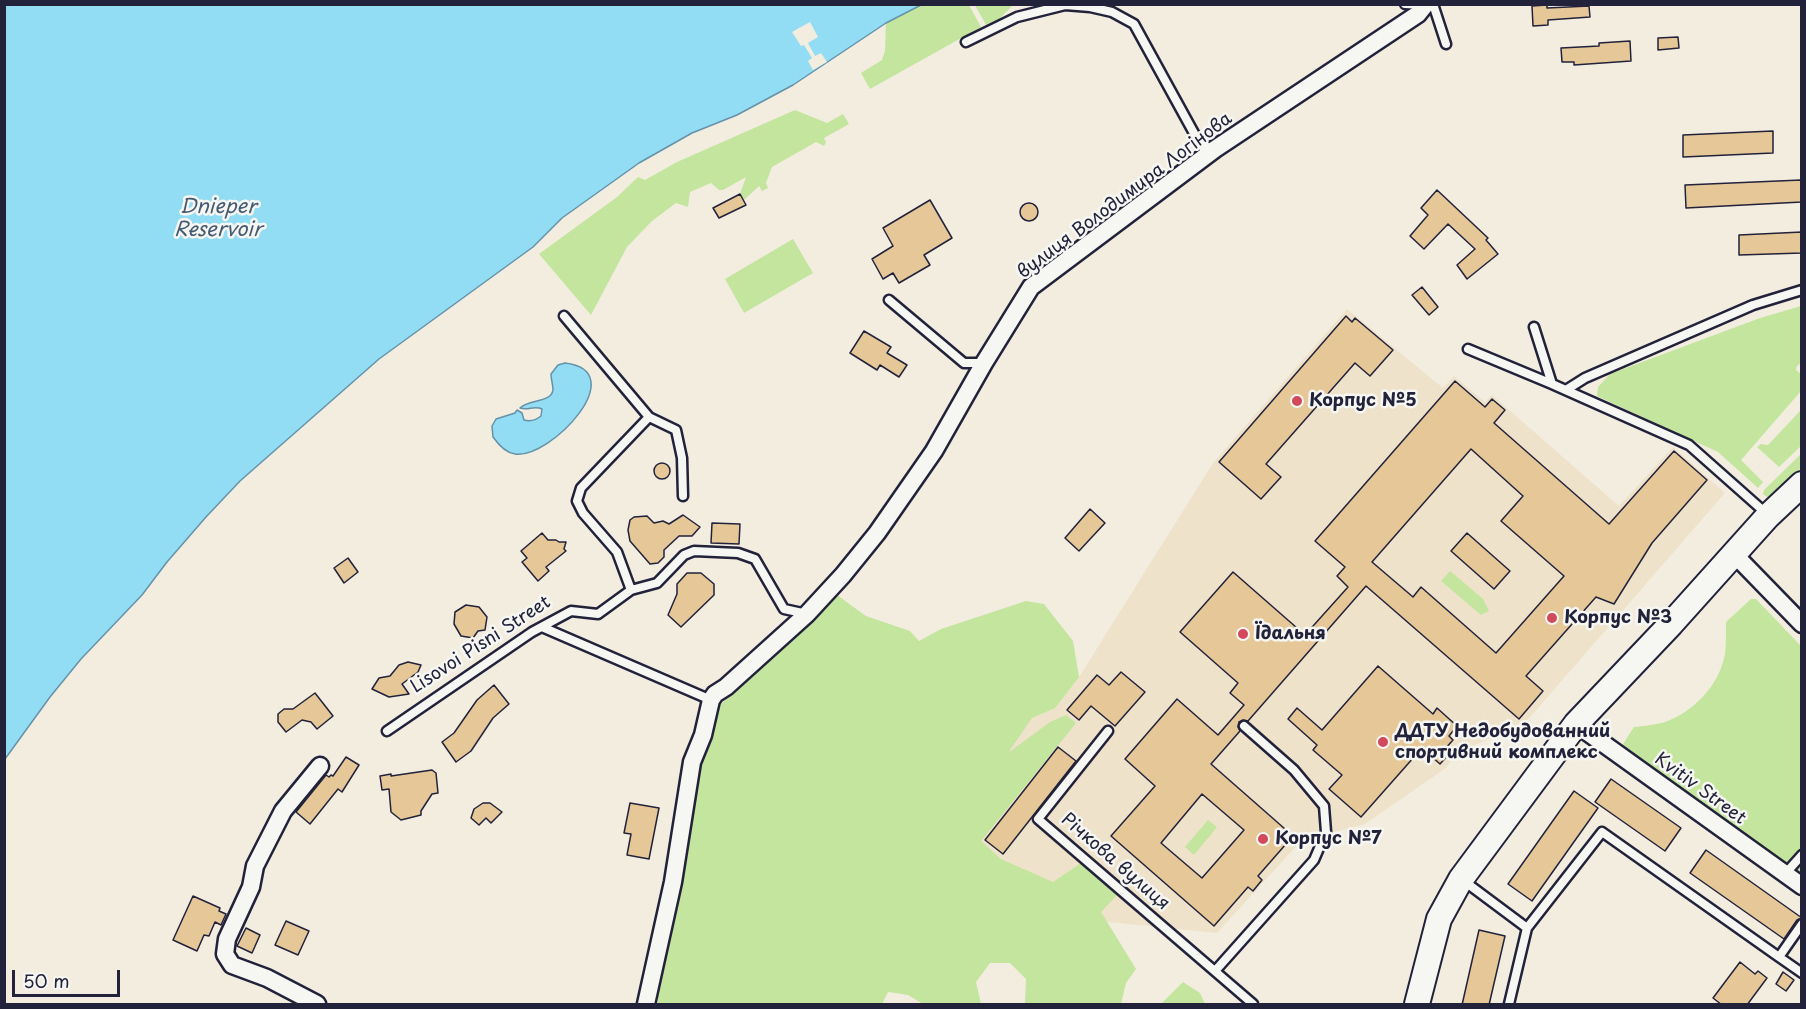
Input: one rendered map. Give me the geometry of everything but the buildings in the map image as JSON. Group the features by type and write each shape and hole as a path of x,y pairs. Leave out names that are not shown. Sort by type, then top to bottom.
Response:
{"street":[{"name":"вулиця Володимира Логінова","path":"711,700 807,614 843,575 883,524 934,451 1031,287 1215,148 1418,14 1425,5"},
{"path":"1418,1005 1439,919 1461,879 1576,724 1671,624 1768,516 1802,484"},
{"path":"1734,554 1802,624"},
{"path":"646,1005 673,882 692,762 703,735 711,700"},
{"name":"Kvitiv Street","path":"1576,724 1802,886"},
{"path":"317,1005 267,978 232,965 227,958 225,947 251,887 255,866 276,824 283,811 320,766"}],"lane":[{"path":"1405,4 1425,5"},
{"path":"1433,4 1446,44"},
{"path":"966,42 1017,17 1065,5 1112,12 1134,24 1201,146 1215,148"},
{"path":"1566,390 1585,378 1753,305 1802,290"},
{"path":"889,300 964,363 984,363"},
{"path":"564,316 649,417 676,430 682,458 683,496"},
{"path":"1534,327 1552,384"},
{"path":"1468,349 1689,445 1768,516"},
{"path":"631,590 617,552 583,513 577,501 581,488 649,417"},
{"name":"Lisovoi Pisni Street","path":"387,731 532,632 571,611 598,615 631,590 657,583 684,555 694,551 738,553 755,559 784,609 807,614"},
{"path":"542,627 711,700"},
{"path":"1215,971 1314,860 1326,832 1324,806 1294,770 1244,726"},
{"name":"Річкова вулиця","path":"1108,732 1038,819 1253,1005"},
{"path":"1509,1005 1527,928 1602,832 1802,973"},
{"path":"1785,874 1802,855"},
{"path":"1461,879 1527,928"},
{"path":"1779,957 1802,924"}],"shaded area":[{"path":"1347,309 1443,388 1454,376 1485,402 1492,395 1619,506 1673,447 1725,493 1525,723 1457,753 1446,768 1365,824 1301,841 1217,933 1088,920 969,848 1019,710 1079,677 1213,463"}],"green space":[{"path":"921,5 969,5 981,27 870,89 861,73 882,60 885,51 886,23"},
{"path":"975,5 1013,5 999,19 986,25"},
{"path":"795,110 827,123 843,114 849,124 824,138 826,142 824,146 816,142 772,167 766,183 768,188 762,191 759,186 744,200 740,194 746,177 723,190 719,190 711,183 690,192 688,207 676,203 652,221 627,247 591,315 539,254 617,197 638,177 645,180 677,162"},
{"path":"793,239 813,273 744,313 725,279"},
{"path":"1801,306 1801,363 1796,370 1801,374 1801,391 1741,460 1763,482 1758,488 1718,452 1597,396 1598,387 1610,374 1760,318"},
{"path":"1801,410 1801,446 1779,467 1757,447 1761,444 1768,445"},
{"path":"1801,454 1801,468 1771,497 1763,494 1764,490"},
{"path":"1450,571 1483,599 1489,611 1481,615 1441,581"},
{"path":"837,595 866,616 910,631 919,641 941,629 1026,601 1044,604 1073,641 1079,677 1055,708 1032,718 1008,753 1050,722 1066,715 1076,723 981,841 1001,859 1053,882 1081,863 1118,894 1101,912 1136,969 1126,983 1121,1004 1025,1004 1026,979 1010,963 990,963 976,982 981,1004 923,1004 908,995 888,992 882,1004 658,1004 657,989 698,765 719,706"},
{"path":"1751,599 1756,599 1801,646 1801,878 1625,749 1623,744 1634,727 1662,723 1684,712 1703,697 1722,666 1725,654 1726,622"},
{"path":"1208,820 1217,827 1194,855 1185,847"},
{"path":"1183,982 1200,993 1205,1004 1161,1004"}],"water":[{"name":"Dnieper Reservoir","path":"5,5 921,5 886,23 793,85 737,115 692,133 639,163 562,218 533,247 379,359 240,481 206,517 142,595 81,659 5,759"},
{"path":"565,363 584,369 591,381 589,397 579,413 565,430 548,443 530,452 515,454 505,450 493,437 492,426 496,419 515,413 517,410 522,413 524,420 529,421 541,416 542,409 520,408 551,394 553,390 551,374 558,365"}],"pier":[{"path":"810,22 818,37 808,43 815,56 821,53 827,62 813,70 808,61 812,58 792,32"}],"place":[{"name":"Корпус №5","path":"1297,401"},
{"name":"Корпус №3","path":"1552,618"},
{"name":"Їдальня","path":"1243,634"},
{"name":"ДДТУ Недобудованний спортивний комплекс","path":"1383,742"},
{"name":"Корпус №7","path":"1263,839"}]}
